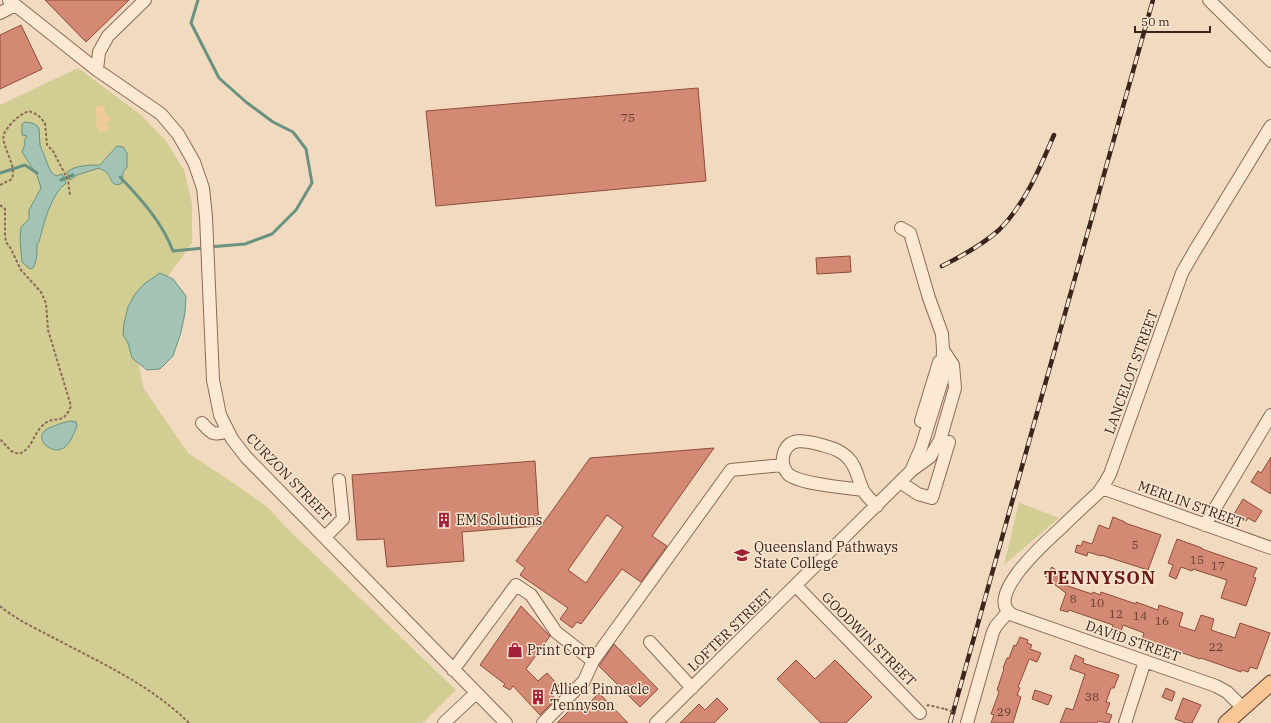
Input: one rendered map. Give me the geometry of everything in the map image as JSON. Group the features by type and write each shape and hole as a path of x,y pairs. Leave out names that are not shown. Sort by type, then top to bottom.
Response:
{"main road":[{"path":"1226,723 1271,682"}],"street":[{"path":"97,70 99,52 108,36 145,0"},
{"path":"1209,0 1271,61"},
{"path":"0,13 12,3"},
{"name":"CURZON STREET","path":"12,3 97,70 161,114 178,134 194,162 203,188 206,217 210,341 213,380 220,415 232,439 246,457 506,723"},
{"name":"LANCELOT STREET","path":"1008,612 1005,605 1005,597 1021,567 1102,488 1110,474 1182,273 1271,126"},
{"path":"901,228 910,233 929,298 942,334 943,350 942,381 921,448 911,471"},
{"path":"911,471 930,456 940,440 955,388 953,365 943,350"},
{"path":"1205,525 1271,416"},
{"path":"202,423 211,433 217,434 228,431"},
{"path":"863,490 802,480 789,474 783,465 783,456 788,446 801,440 838,450 855,466 863,490 877,506"},
{"path":"896,486 932,498 949,442 940,440"},
{"path":"543,723 584,681 593,661 731,470 783,465"},
{"name":"LOFTER STREET","path":"656,723 911,471"},
{"path":"325,537 343,519 338,480"},
{"name":"MERLIN STREET","path":"1102,488 1271,548"},
{"path":"453,670 516,585 531,595 556,632 593,661"},
{"name":"GOODWIN STREET","path":"796,586 924,709"},
{"path":"967,723 993,632 1008,612"},
{"name":"DAVID STREET","path":"1008,612 1017,617 1224,690 1243,708"},
{"path":"650,642 692,688"},
{"path":"1125,723 1145,661"},
{"path":"444,723 476,693"}],"path":[{"path":"0,185 12,179 14,174 12,162 4,142 4,134 21,114 29,111 38,115 45,123 47,144 68,180 70,195"},
{"path":"0,206 5,209 4,235 6,242 21,270 41,292 46,304 48,330 71,406 64,418 51,420 43,426 25,452 19,454 11,451 0,439"},
{"path":"0,606 24,622 112,668 178,711 189,723"},
{"path":"924,709 945,709 956,713"}],"shaded area":[{"path":"78,68 141,115 166,141 184,170 192,204 192,243 155,294 133,340 144,389 188,453 267,507 293,534 456,690 423,723 0,723 0,105"},
{"path":"25,122 32,123 39,128 40,145 50,170 56,176 62,174 66,183 60,188 48,210 39,242 37,244 35,262 33,268 30,269 22,262 20,240 21,227 29,219 29,210 41,188 37,175 22,152 25,144 24,141 27,136 22,135 22,124"},
{"path":"117,146 123,147 127,153 127,167 123,172 122,183 117,185 115,184 105,171 99,168 77,175 70,180 67,172 87,165 100,165"},
{"path":"160,273 173,279 186,296 185,313 181,332 173,356 160,369 147,370 132,358 128,343 123,335 124,323 128,307 135,294 144,284"},
{"path":"71,421 76,422 77,426 71,440 65,447 55,450 46,445 42,437 43,433 47,429"},
{"path":"1019,503 1059,518 1004,565"}],"sand":[{"path":"98,106 105,108 105,113 111,119 105,124 109,126 108,131 106,129 102,132 99,131 95,126 98,120 96,116 96,108"}],"building":[{"path":"45,0 129,0 86,42"},
{"path":"21,25 42,69 0,89 0,35"},
{"path":"698,88 706,181 436,206 426,111"},
{"path":"850,256 851,272 817,274 816,258"},
{"path":"714,448 652,536 667,546 641,582 622,569 581,624 577,622 572,628 560,619 568,608 520,575 525,568 516,561 590,458","holes":["607,515 623,527 586,583 568,570"]},
{"path":"1271,457 1271,494 1251,482 1258,471 1261,473"},
{"name":"EM Solutions","path":"535,461 539,526 462,532 464,561 387,567 384,539 357,540 352,475"},
{"path":"1243,499 1262,511 1255,522 1248,518 1246,521 1234,514"},
{"path":"1113,517 1125,523 1161,535 1148,570 1101,555 1088,552 1087,556 1075,552 1077,545 1081,546 1083,541 1092,544 1099,525 1109,529"},
{"path":"1177,539 1257,568 1253,577 1256,578 1246,606 1221,598 1227,580 1193,569 1192,571 1181,567 1176,579 1169,576 1173,565 1168,563"},
{"path":"1052,567 1067,579 1062,584 1092,594 1093,592 1100,595 1101,592 1158,610 1159,605 1183,613 1179,626 1195,631 1201,615 1214,619 1211,630 1235,638 1240,623 1270,633 1257,669 1250,667 1248,672 1242,670 1241,672 1201,658 1200,659 1180,652 1179,654 1172,651 1172,649 1151,642 1149,646 1141,643 1144,633 1123,625 1120,635 1111,632 1113,625 1069,610 1068,612 1060,610 1066,593 1045,576"},
{"name":"Print Corp","path":"521,606 550,636 526,669 538,681 547,673 559,686 550,694 556,699 540,715 513,686 510,690 503,686 505,684 480,665"},
{"path":"1020,637 1028,640 1027,643 1032,645 1030,649 1041,653 1037,662 1029,659 1018,687 1020,688 1017,695 1021,697 1013,723 991,723 994,715 991,714 998,695 999,691 997,690 1004,669 1003,668 1014,645 1016,646"},
{"path":"614,644 658,689 640,707 599,666"},
{"path":"1075,655 1084,659 1083,663 1119,675 1114,688 1111,688 1106,702 1110,703 1106,713 1112,715 1109,723 1098,721 1097,723 1060,723 1066,708 1073,710 1085,674 1070,669"},
{"path":"796,660 815,679 835,660 872,697 846,723 821,723 777,679"},
{"path":"1166,688 1175,692 1172,701 1162,697"},
{"path":"1035,690 1052,696 1048,705 1032,699"},
{"path":"599,693 628,723 557,723 574,706 580,712"},
{"path":"717,698 728,709 714,723 680,723 699,704 705,710"},
{"path":"1183,698 1201,705 1192,723 1186,723 1175,719"}],"waterway":[{"path":"198,0 191,23 219,78 246,102 273,122 293,132 306,149 312,183 296,210 272,234 245,244 209,247"},
{"path":"0,173 25,165 37,173"},
{"path":"61,180 73,175"},
{"path":"120,177 143,202 157,221 173,251 204,248"}],"railway":[{"path":"950,723 1153,0"},
{"path":"942,266 986,241 1008,220 1017,209 1031,185 1054,135"}],"place":[{"name":"EM Solutions","path":"444,520"},
{"name":"Queensland Pathways State College","path":"742,555"},
{"name":"Print Corp","path":"515,650"},
{"name":"Allied Pinnacle Tennyson","path":"538,697"}],"district":[{"name":"TENNYSON","path":"1100,578"}]}
